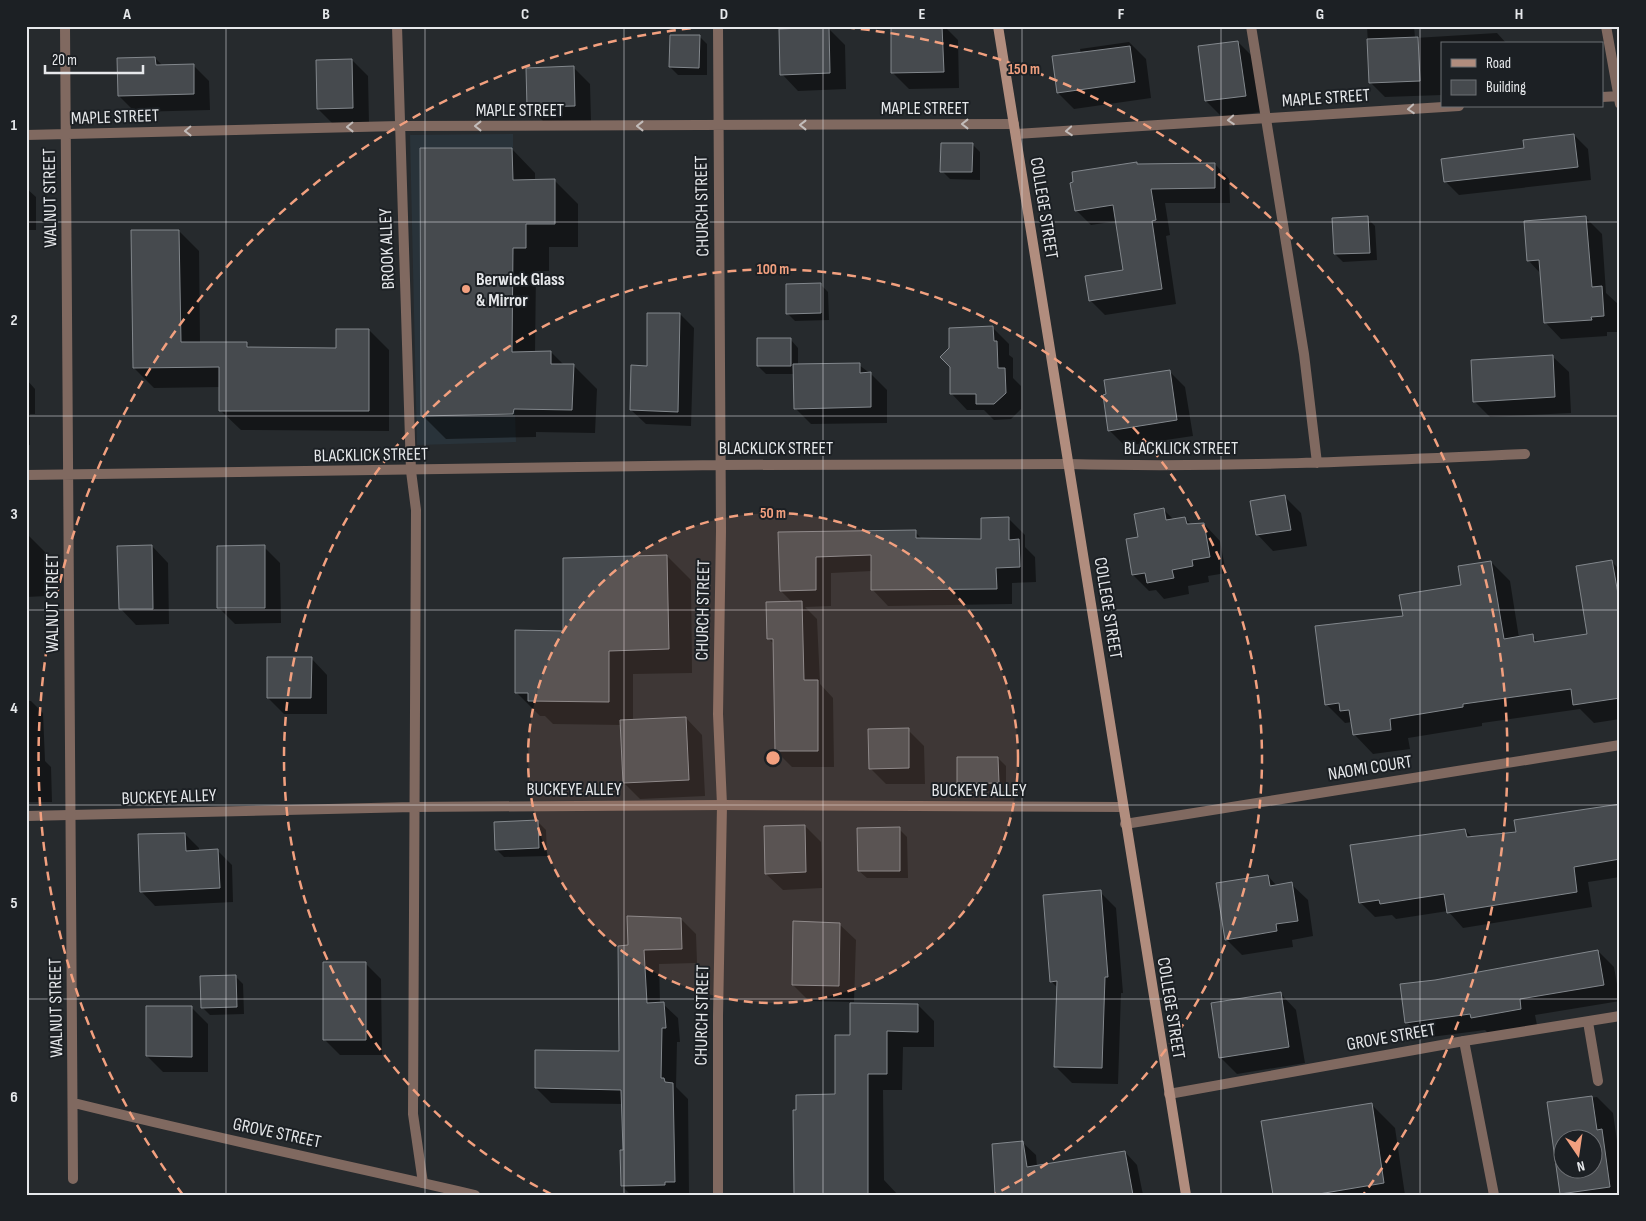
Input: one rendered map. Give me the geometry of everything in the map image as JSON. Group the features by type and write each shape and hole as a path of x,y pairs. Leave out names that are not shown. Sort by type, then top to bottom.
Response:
{"main road":[{"name":"COLLEGE STREET","path":"998,26 1122,807 1186,1195"}],"street":[{"name":"WALNUT STREET","path":"65,26 70,816 74,1103 73,1180"},
{"name":"BROOK ALLEY","path":"397,26 411,471 416,510 413,807 413,1114 423,1183"},
{"name":"CHURCH STREET","path":"718,26 720,465 718,714 722,805 718,1016 718,1195"},
{"path":"1251,26 1264,118 1304,354 1318,463"},
{"path":"1604,97 1619,99 1606,26"},
{"name":"MAPLE STREET","path":"26,135 399,126 718,126 1015,129 1264,118 1441,107"},
{"name":"BLACKLICK STREET","path":"26,476 720,465 1068,464 1194,466 1525,454"},
{"name":"NAOMI COURT","path":"1125,824 1620,745"},
{"name":"BUCKEYE ALLEY","path":"26,816 413,807 722,805 1122,807"},
{"name":"GROVE STREET","path":"1169,1094 1464,1040 1620,1016"},
{"path":"1588,1022 1598,1081"},
{"path":"1464,1040 1494,1195"},
{"name":"GROVE STREET","path":"74,1103 195,1133 475,1195"}],"shaded area":[{"name":"Berwick Glass & Mirror","path":"513,134 513,347 516,442 417,445 410,135"}],"building":[{"path":"891,26 942,26 944,72 891,73"},
{"path":"829,27 830,73 780,75 779,29"},
{"path":"670,35 700,35 699,68 669,67"},
{"path":"1418,37 1420,81 1369,83 1367,39"},
{"path":"1238,41 1246,96 1205,101 1198,46"},
{"path":"1130,46 1135,82 1057,93 1052,56"},
{"path":"155,57 156,65 194,64 194,94 118,96 117,58"},
{"path":"352,59 353,108 317,109 316,60"},
{"path":"574,66 575,106 527,107 526,68"},
{"path":"1574,134 1578,167 1444,182 1441,159 1524,148 1523,140"},
{"path":"941,143 973,143 972,172 940,172"},
{"name":"Berwick Glass & Mirror","path":"420,148 512,148 513,180 555,179 555,224 526,224 526,248 513,248 512,352 551,351 551,364 574,364 572,410 514,409 513,414 421,416"},
{"path":"1137,162 1137,164 1215,163 1215,188 1151,189 1156,220 1152,221 1162,289 1089,301 1085,276 1123,270 1113,205 1075,211 1070,183 1073,182 1072,172"},
{"path":"1368,216 1370,253 1334,254 1332,218"},
{"path":"1586,216 1592,287 1602,286 1604,316 1591,317 1592,320 1544,323 1539,260 1527,261 1524,221"},
{"path":"131,230 179,230 181,342 247,342 247,347 336,348 336,329 369,329 369,411 219,411 219,367 133,368"},
{"path":"821,283 821,313 786,314 786,284"},
{"path":"647,313 680,313 678,412 630,410 631,365 647,366"},
{"path":"993,326 994,341 997,341 998,368 1005,368 1006,393 994,404 976,404 976,394 950,394 950,367 940,357 949,348 949,328"},
{"path":"757,338 791,338 791,366 757,366"},
{"path":"1553,355 1555,397 1473,402 1471,360"},
{"path":"860,363 860,373 871,372 871,407 794,409 793,364"},
{"path":"1170,370 1177,420 1108,431 1103,395 1106,394 1104,380"},
{"path":"1285,495 1291,530 1256,535 1250,501"},
{"path":"1164,508 1166,520 1185,517 1187,524 1204,523 1210,557 1192,560 1193,566 1172,570 1174,578 1147,583 1145,573 1132,575 1126,539 1138,537 1134,514"},
{"path":"1009,517 1009,540 1019,539 1020,567 996,568 997,589 871,590 871,555 816,557 816,590 780,591 778,532 916,530 916,538 981,539 981,518"},
{"path":"152,545 153,609 119,609 117,546"},
{"path":"265,545 265,608 217,608 217,546"},
{"path":"667,555 669,649 609,651 609,702 528,701 528,693 515,693 515,630 563,631 563,558"},
{"path":"1612,560 1620,605 1620,698 1573,705 1571,689 1463,704 1463,707 1390,719 1391,730 1353,735 1349,710 1340,711 1339,703 1325,705 1315,626 1403,616 1399,595 1461,585 1458,566 1491,561 1504,639 1533,634 1534,642 1587,634 1576,566"},
{"path":"802,601 804,680 818,680 818,751 775,751 773,639 767,639 766,602"},
{"path":"267,657 312,657 311,698 267,698"},
{"path":"686,717 689,780 623,783 620,720"},
{"path":"909,728 909,768 869,769 868,729"},
{"path":"957,757 998,757 999,783 957,784"},
{"path":"1620,804 1620,859 1574,867 1577,892 1447,913 1444,894 1380,904 1379,900 1359,903 1350,845 1465,829 1467,837 1516,832 1514,820"},
{"path":"538,820 539,848 495,850 494,822"},
{"path":"805,825 806,872 765,874 764,826"},
{"path":"900,827 900,871 858,871 857,828"},
{"path":"185,833 186,851 218,849 220,888 140,892 138,834"},
{"path":"1268,875 1270,886 1292,882 1298,921 1276,924 1277,931 1225,940 1216,883"},
{"path":"1101,890 1108,977 1105,977 1102,1068 1054,1067 1057,981 1050,982 1043,895"},
{"path":"627,916 681,918 682,949 644,950 647,1003 664,1002 666,1028 662,1028 661,1078 664,1078 665,1082 673,1083 675,1182 665,1182 665,1185 621,1186 620,1150 623,1150 621,1090 535,1088 535,1050 619,1051 618,946 628,945"},
{"path":"793,921 840,923 839,986 792,985"},
{"path":"1598,950 1604,985 1520,999 1521,1009 1471,1018 1470,1014 1405,1023 1400,984 1435,980"},
{"path":"323,962 366,962 366,1040 323,1040"},
{"path":"236,975 237,1007 201,1008 200,976"},
{"path":"1281,992 1289,1047 1219,1058 1211,1003"},
{"path":"850,1003 918,1004 918,1032 887,1031 887,1074 868,1074 868,1195 794,1195 793,1110 796,1110 796,1095 835,1094 835,1035 850,1035"},
{"path":"146,1006 192,1006 192,1057 146,1056"},
{"path":"1592,1096 1597,1128 1554,1128 1554,1152 1547,1102"},
{"path":"1372,1103 1384,1183 1313,1195 1273,1195 1261,1121"},
{"path":"1023,1141 1027,1167 1125,1151 1133,1195 995,1195 992,1144"},
{"path":"1604,1144 1610,1187 1560,1194 1558,1178 1604,1178"}],"place":[{"name":"Berwick Glass & Mirror","path":"466,289"}]}
